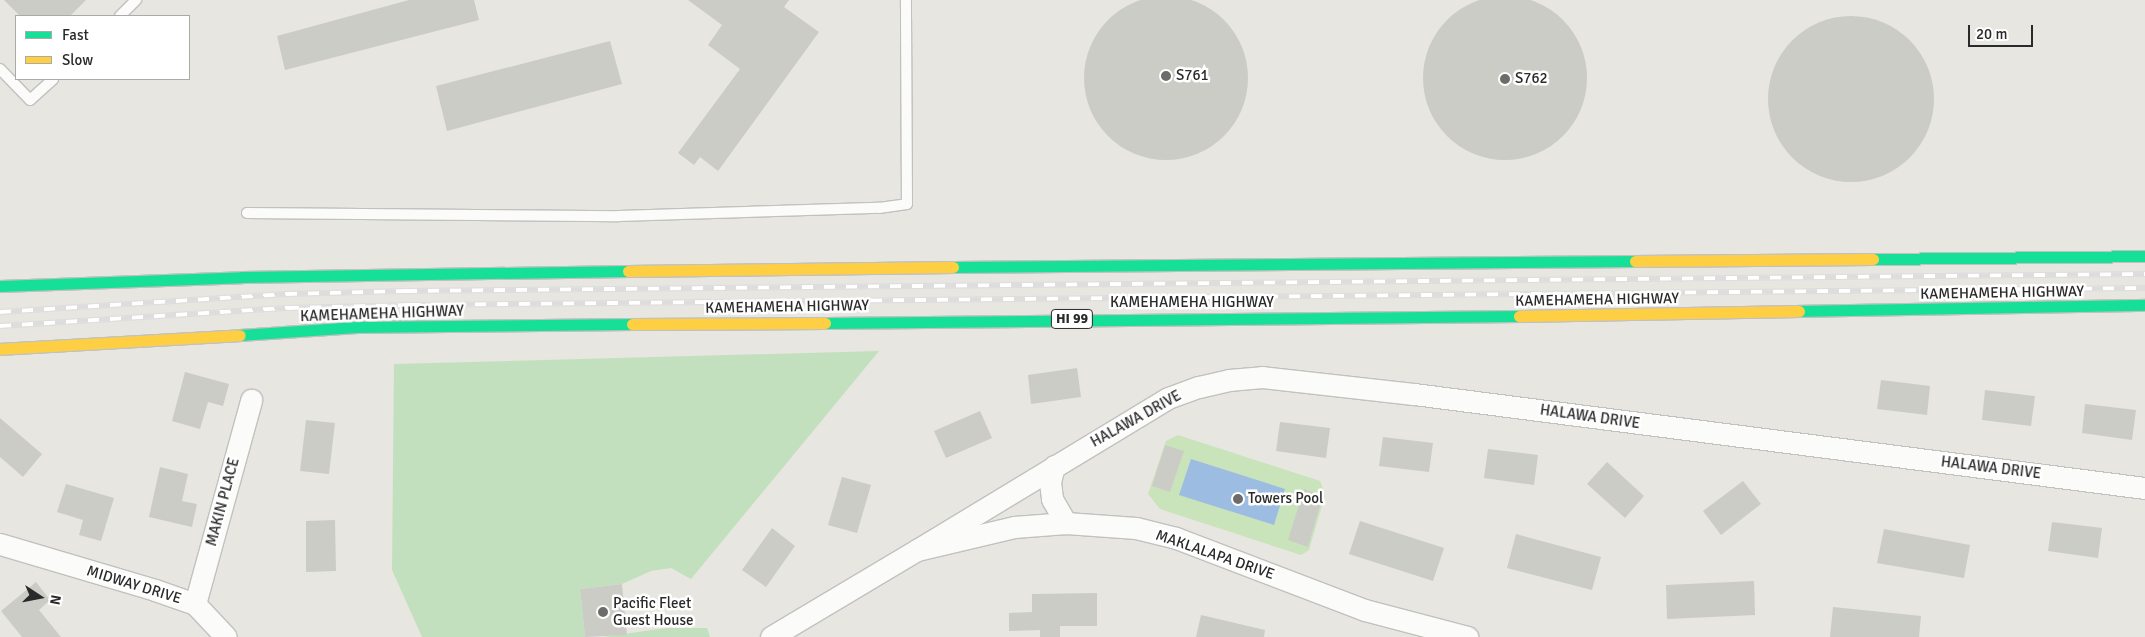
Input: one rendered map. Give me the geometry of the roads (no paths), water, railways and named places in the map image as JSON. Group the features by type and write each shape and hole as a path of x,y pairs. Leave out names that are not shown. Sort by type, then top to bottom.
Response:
{"main road":[{"path":"0,286 252,277 643,270 2145,256"},
{"name":"KAMEHAMEHA HIGHWAY","path":"0,349 145,342 357,327 1600,315 2145,305"}],"street":[{"name":"HALAWA DRIVE","path":"917,550 1168,398 1199,387 1230,380 1262,377 1414,394 2145,488"},
{"name":"MAKIN PLACE","path":"196,604 250,400"},
{"path":"1054,466 1050,482 1052,498 1066,523"},
{"name":"MAKLALAPA DRIVE","path":"772,637 917,550 1014,527 1066,523 1136,528 1176,538 1365,610 1467,637"},
{"name":"MIDWAY DRIVE","path":"0,544 196,604 226,637"}],"lane":[{"path":"121,15 136,0"},
{"path":"247,212 618,216 879,208 907,204 906,0"},
{"path":"0,69 30,100 52,80"}],"water":[{"path":"1191,459 1285,489 1274,525 1179,495"}],"railway":[{"path":"0,312 286,294 406,291 2145,274"},
{"path":"0,326 288,308 409,305 2145,288"}],"place":[{"name":"S761","path":"1166,76"},
{"name":"S762","path":"1505,79"},
{"name":"Towers Pool","path":"1238,499"},
{"name":"Pacific Fleet Guest House","path":"603,612"}]}
